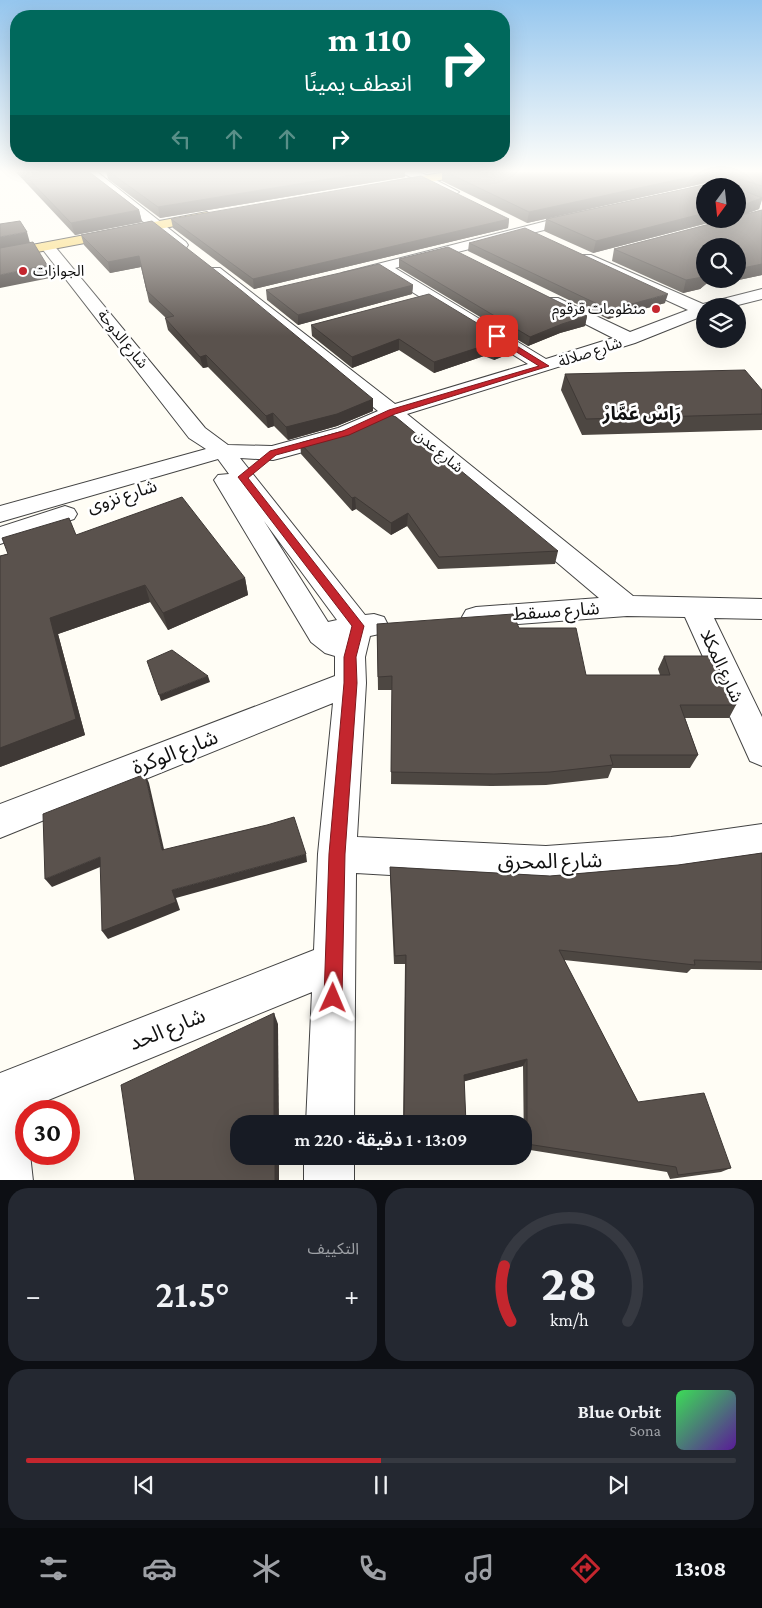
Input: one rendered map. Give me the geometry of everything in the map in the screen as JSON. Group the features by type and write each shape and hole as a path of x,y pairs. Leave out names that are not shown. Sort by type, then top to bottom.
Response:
{"main road":[{"path":"0,255 150,226"}],"street":[{"name":"شارع عدن","path":"157,226 260,295 304,331 392,412 627,606"},
{"path":"519,226 551,241"},
{"path":"333,279 542,226"},
{"name":"شارع الدوحة","path":"47,246 174,402 197,433 211,458"},
{"path":"450,249 475,262"},
{"path":"575,253 696,303"},
{"path":"592,260 611,255"},
{"path":"381,266 545,366"},
{"path":"535,292 629,339"},
{"name":"شارع صلالة","path":"746,298 762,294"},
{"path":"405,304 432,296"},
{"name":"شارع صلالة","path":"273,453 346,433 392,412 629,339 696,313"},
{"path":"211,458 273,453"},
{"path":"243,477 273,453"},
{"path":"211,458 243,477 345,650 333,963 330,1115"},
{"path":"211,458 345,650"},
{"name":"شارع نزوى","path":"0,514 211,458"},
{"name":"شارع نزوى","path":"0,536 211,458"},
{"name":"شارع مسقط","path":"448,619 627,606 762,609"},
{"name":"شارع المكلا","path":"695,609 762,751"},
{"path":"345,650 398,623"},
{"name":"شارع الوكرة","path":"0,821 345,650"},
{"name":"شارع المحرق","path":"337,854 546,865 671,855 762,842"},
{"name":"شارع الحد","path":"0,1096 333,963"},
{"path":"0,1103 8,1180"},
{"path":"329,1180 330,1165"}],"building":[{"path":"0,226 23,226 27,232 0,237"},
{"path":"126,226 159,226 242,291 373,399 337,414 286,427 273,413 266,416 206,355 200,357 165,318 174,316 147,291 139,256 108,262 81,235"},
{"path":"181,226 479,226 253,279"},
{"path":"562,226 654,226 596,241"},
{"path":"746,226 762,226 762,264 746,267 746,238 696,238 696,278 686,280 614,249 696,228 746,228"},
{"path":"525,228 668,294 610,310 469,243"},
{"path":"33,242 47,265 0,275 0,248"},
{"path":"448,247 587,316 530,337 399,259"},
{"path":"379,264 413,285 298,315 266,290"},
{"path":"429,294 510,343 495,349 486,345 434,362 399,339 352,357 311,325"},
{"path":"745,370 762,390 762,414 586,419 565,374"},
{"path":"387,413 396,417 558,551 439,557 408,513 391,523 355,497 352,498 300,443 354,428"},
{"path":"182,497 245,578 163,613 145,585 50,618 76,719 0,748 0,556 8,554 2,538 69,518 76,535"},
{"path":"513,614 519,628 576,628 586,675 670,675 664,656 713,656 736,705 680,705 698,755 610,755 613,765 550,772 494,774 391,772 392,676 378,677 377,624"},
{"path":"172,650 208,676 159,695 147,661"},
{"path":"145,774 162,850 294,817 306,854 172,890 176,902 102,931 100,857 45,879 43,814"},
{"path":"762,853 762,962 694,960 695,965 559,950 638,1102 704,1093 731,1168 678,1175 676,1167 532,1145 532,1115 527,1115 527,1059 464,1075 466,1115 404,1115 406,955 395,956 390,867 550,876 678,865"},
{"path":"274,1013 274,1115 230,1115 230,1165 275,1165 275,1180 135,1180 121,1085"}],"place":[{"name":"الجوازات","path":"23,271"},
{"name":"منظومات قرقوم","path":"656,309"}],"district":[{"name":"رَاسْ عَمَّارْ","path":"642,413"}],"route":[{"path":"333,998 337,854 350,683 350,657 358,626 243,477 273,453 346,433 392,412 545,366 497,336"}]}
